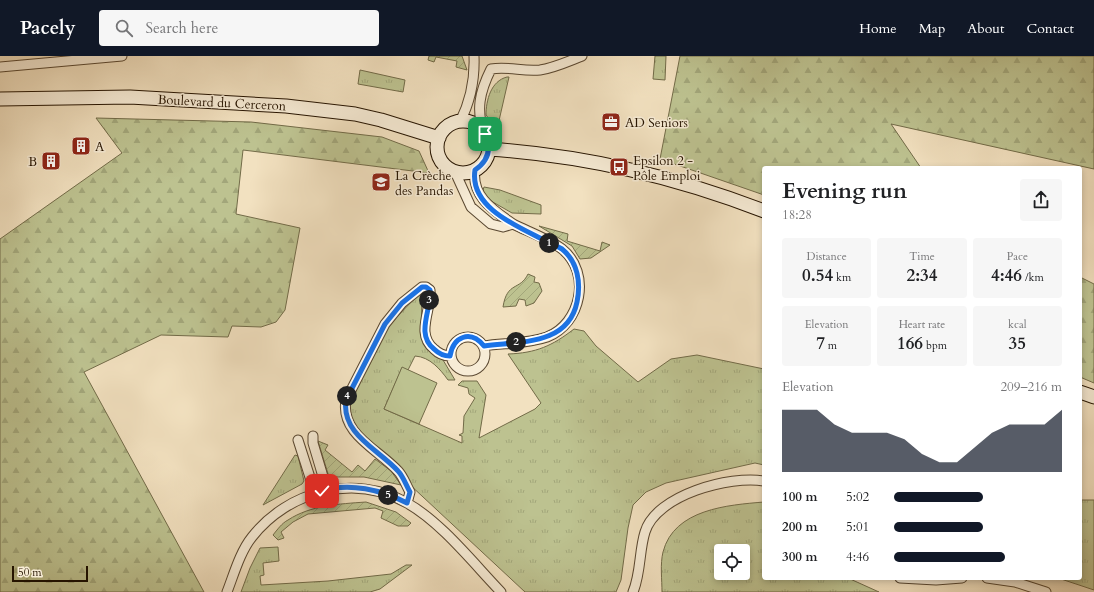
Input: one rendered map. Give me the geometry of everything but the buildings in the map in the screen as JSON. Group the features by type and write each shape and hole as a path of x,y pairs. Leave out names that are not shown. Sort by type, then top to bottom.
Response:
{"main road":[{"name":"Boulevard du Cerceron","path":"0,99 130,97 286,106 355,114 381,120 440,138"},
{"path":"460,122 474,124 485,134 489,149 487,158 482,165 475,170 462,173 455,172 442,162 438,146 440,138 448,127 460,122"},
{"path":"489,149 540,153 619,167 681,182 714,192 762,210"},
{"path":"1082,393 1094,397"}],"street":[{"path":"0,67 122,56"},
{"path":"460,122 467,108 473,87 474,56"},
{"path":"485,134 479,120 479,111 485,81 491,69 504,66 522,70 541,70 582,56"},
{"path":"475,170 476,187 481,198 493,210 513,224 562,249 571,260 578,274 580,288 574,314 569,322 558,331 546,337 527,341 484,346"},
{"path":"455,172 471,207 491,224 503,227 513,224"},
{"path":"407,503 410,492 399,471 358,437 348,423 344,407 346,400 385,324 402,303 422,287 426,287 430,290 425,324 425,338 432,348 442,356 450,356"},
{"path":"466,336 475,338 484,346 486,356 482,365 473,371 463,371 455,366 450,356 454,343 466,336"},
{"path":"313,436 313,443 327,490"},
{"path":"298,440 315,493"},
{"path":"633,592 645,531 652,518 662,508 685,495 705,488 746,480 762,481"},
{"path":"227,592 241,557 251,538 271,517 302,497 327,490 360,488 394,496 407,503 435,524 502,592"},
{"path":"1001,580 1015,582 1046,592"}],"green space":[{"path":"429,56 462,56 467,70 456,67 457,61 436,57 434,62 428,60"},
{"path":"655,56 666,56 665,80 653,79"},
{"path":"680,56 1094,56 1094,169 891,124 920,166 762,166 762,194 660,159"},
{"path":"360,70 405,80 403,92 358,84"},
{"path":"509,77 498,125 493,124 486,115 488,97 493,87 502,79"},
{"path":"96,118 251,122 382,137 419,151 429,173 243,150 236,214 300,228 285,310 276,322 261,327 232,326 228,337 161,335 84,372 204,592 0,592 0,239 122,153"},
{"path":"484,187 500,190 541,205 541,214 512,213 491,201 482,193"},
{"path":"539,226 568,234 567,241 600,251 602,242 610,245 591,258 580,259 572,246"},
{"path":"528,274 535,277 534,282 539,283 542,291 534,303 526,306 525,300 519,299 516,306 503,307 507,293 521,283"},
{"path":"1082,278 1094,284 1094,383 1082,378"},
{"path":"419,294 422,296 421,334 427,347 443,360 455,380 448,380 430,361 415,356 408,370 402,368 384,409 462,443 462,436 459,435 463,433 464,416 475,398 469,394 468,388 458,385 462,381 477,381 486,395 479,438 535,409 541,403 508,354 527,352 543,348 574,329 584,331 596,346 638,382 671,359 697,355 762,369 762,465 755,463 666,483 646,492 633,505 628,528 621,580 616,592 525,592 408,483 349,419 347,404 387,327"},
{"path":"402,367 437,383 419,424 384,409"},
{"path":"318,441 328,445 325,450 352,472 358,465 365,471 375,459 391,471 401,485 364,477 329,477"},
{"path":"295,455 298,456 304,481 302,484 263,505"},
{"path":"1082,500 1094,500 1094,590 1064,580 1082,580"},
{"path":"366,502 396,512 411,523 408,526 398,526 381,518 383,511 375,508 308,514 293,522 281,532 284,538 278,540 273,535 286,521 306,511 326,506"},
{"path":"762,502 762,580 852,580 879,592 662,592 662,557 669,538 678,526 690,518 719,508"},
{"path":"278,547 279,561 263,563 264,575 260,576 261,585 328,581 391,574 406,565 412,565 380,589 370,592 241,592 250,568 260,548"}],"place":[{"name":"AD Seniors","path":"611,122"},
{"name":"A","path":"81,146"},
{"name":"B","path":"51,161"},
{"name":"Epsilon 2 - Pôle Emploi","path":"619,167"},
{"name":"La Crèche des Pandas","path":"381,182"}],"route":[{"path":"322,491 330,489 360,488 394,496 407,503 410,492 399,471 358,437 348,423 344,407 346,400 385,324 402,303 422,287 426,287 430,290 425,324 425,338 432,348 442,356 450,356 452,347 457,340 466,336 475,338 484,346 527,341 546,337 558,331 569,322 574,314 580,288 578,274 571,260 562,249 513,224 493,210 481,198 476,187 474,174 475,170 482,165 487,158 489,149 485,134"}]}
